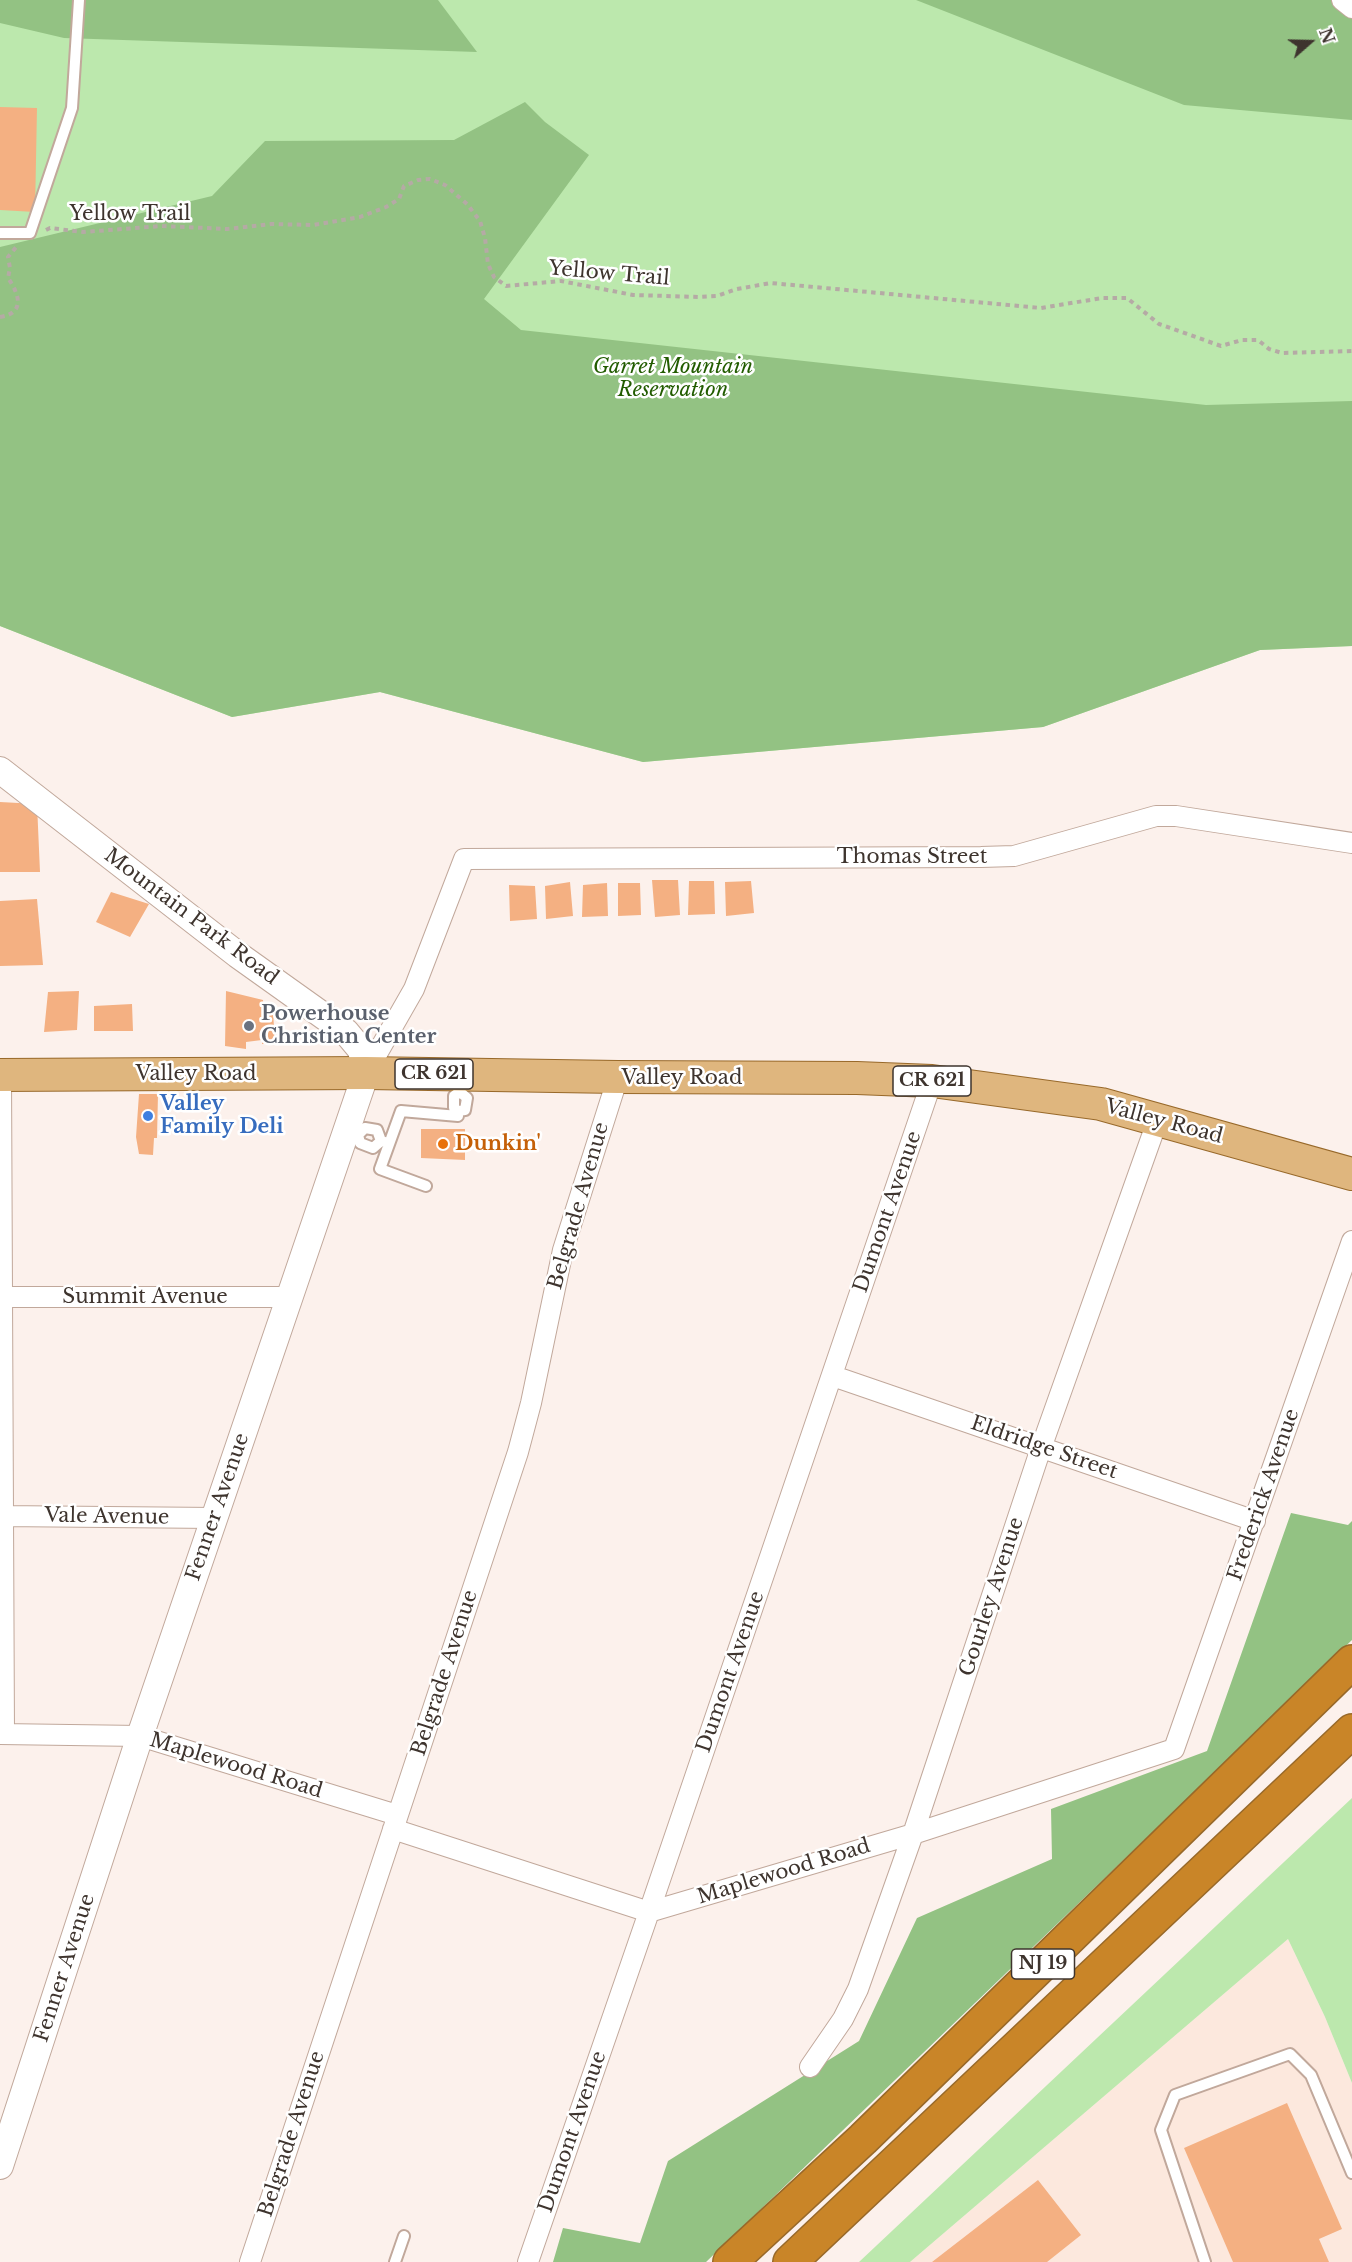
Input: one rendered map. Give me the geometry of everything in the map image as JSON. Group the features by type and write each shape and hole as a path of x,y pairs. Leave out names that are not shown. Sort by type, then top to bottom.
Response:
{"highway":[{"name":"NJ 19","path":"730,2262 863,2139 1352,1662"},
{"name":"NJ 19","path":"790,2262 1352,1731"}],"main road":[{"name":"Valley Road","path":"1,1075 366,1073 460,1083 618,1077 857,1078 932,1081 1101,1104 1352,1174"}],"street":[{"path":"1342,0 1352,8"},
{"name":"Mountain Park Road","path":"0,770 238,956 346,1032 361,1050 366,1073"},
{"name":"Thomas Street","path":"465,859 1014,856 1156,816 1176,816 1352,843"},
{"name":"Fenner Avenue","path":"0,2166 8,2116 290,1297 352,1133 366,1073 414,989 465,859"},
{"path":"1,1075 2,1734"},
{"name":"Belgrade Avenue","path":"250,2262 518,1452 531,1403 563,1250 618,1077"},
{"name":"Dumont Avenue","path":"528,2262 833,1376 932,1081"},
{"name":"Gourley Avenue","path":"810,2067 843,2019 858,1989 913,1834 1041,1448 1158,1119"},
{"name":"Frederick Avenue","path":"1174,1749 1352,1241"},
{"name":"Summit Avenue","path":"1,1297 290,1297"},
{"name":"Eldridge Street","path":"833,1376 1255,1521"},
{"name":"Vale Avenue","path":"2,1516 214,1518"},
{"name":"Maplewood Road","path":"2,1734 140,1736 395,1822 649,1912 913,1834 1174,1749"}],"lane":[{"path":"0,233 30,233 72,108 79,0"},
{"path":"426,1186 380,1169 385,1142 401,1111 458,1116 458,1111 465,1110 467,1098 460,1083"},
{"path":"352,1133 360,1143 373,1148 385,1142"},
{"path":"1205,2262 1161,2130 1175,2096 1290,2054 1311,2075 1352,2173"},
{"path":"395,2262 404,2236"}],"path":[{"name":"Yellow Trail","path":"40,232 50,228 82,232 162,226 207,229 271,224 313,225 360,217 386,207 399,199 404,186 418,180 430,179 445,185 468,204 480,221 485,238 488,264 494,277 506,286 561,281 633,295 699,297 717,296 738,289 771,283 1041,308 1102,298 1127,298 1159,324 1221,346 1242,340 1258,340 1269,349 1282,353 1352,351"},
{"path":"0,317 8,316 16,310 19,300 8,278 10,268 8,257 21,238"}],"shaded area":[{"path":"1288,1939 1325,2017 1352,2083 1352,2262 910,2262"}],"green space":[{"name":"Garret Mountain Reservation","path":"0,0 1352,0 1352,646 1260,650 1043,727 643,762 380,692 232,717 0,626"},
{"path":"0,0 438,0 477,52 64,38 0,23"},
{"path":"916,0 1352,0 1352,120 1184,105"},
{"path":"525,102 545,122 589,155 484,299 521,330 1206,405 1352,401 1352,646 1260,650 1043,727 643,762 380,692 232,717 0,626 0,247 212,196 265,141 454,140"},
{"path":"1291,1513 1348,1525 1352,1521 1352,1640 706,2262 553,2262 563,2228 640,2243 668,2161 859,2041 917,1918 1052,1859 1051,1809 1207,1751"},
{"path":"1352,1798 1352,2083 1325,2017 1288,1939 910,2262 859,2262"}],"building":[{"path":"0,107 37,108 35,212 0,210"},
{"path":"0,802 37,804 40,872 0,872"},
{"path":"652,880 678,880 680,915 655,917"},
{"path":"689,881 714,881 715,914 688,915"},
{"path":"751,881 754,913 726,916 725,882"},
{"path":"570,882 573,916 546,919 545,886"},
{"path":"607,883 608,916 582,917 583,885"},
{"path":"618,883 640,883 641,915 618,916"},
{"path":"509,885 535,886 537,919 510,921"},
{"path":"111,892 149,904 130,937 96,922"},
{"path":"37,899 43,965 0,966 0,901"},
{"path":"79,991 77,1030 44,1032 48,992"},
{"name":"Powerhouse Christian Center","path":"226,991 263,1000 264,1011 273,1011 275,1044 262,1044 262,1040 246,1042 246,1049 225,1046"},
{"path":"132,1004 133,1031 94,1031 94,1006"},
{"name":"Valley Family Deli","path":"139,1094 158,1094 157,1138 154,1138 153,1155 139,1154 136,1137"},
{"name":"Dunkin'","path":"421,1129 465,1129 465,1160 421,1158"},
{"path":"1287,2103 1342,2229 1319,2239 1329,2262 1233,2262 1184,2148"},
{"path":"1038,2180 1081,2235 1047,2262 932,2262"}],"place":[{"name":"Powerhouse Christian Center","path":"249,1026"},
{"name":"Valley Family Deli","path":"148,1116"},
{"name":"Dunkin'","path":"443,1144"}]}
